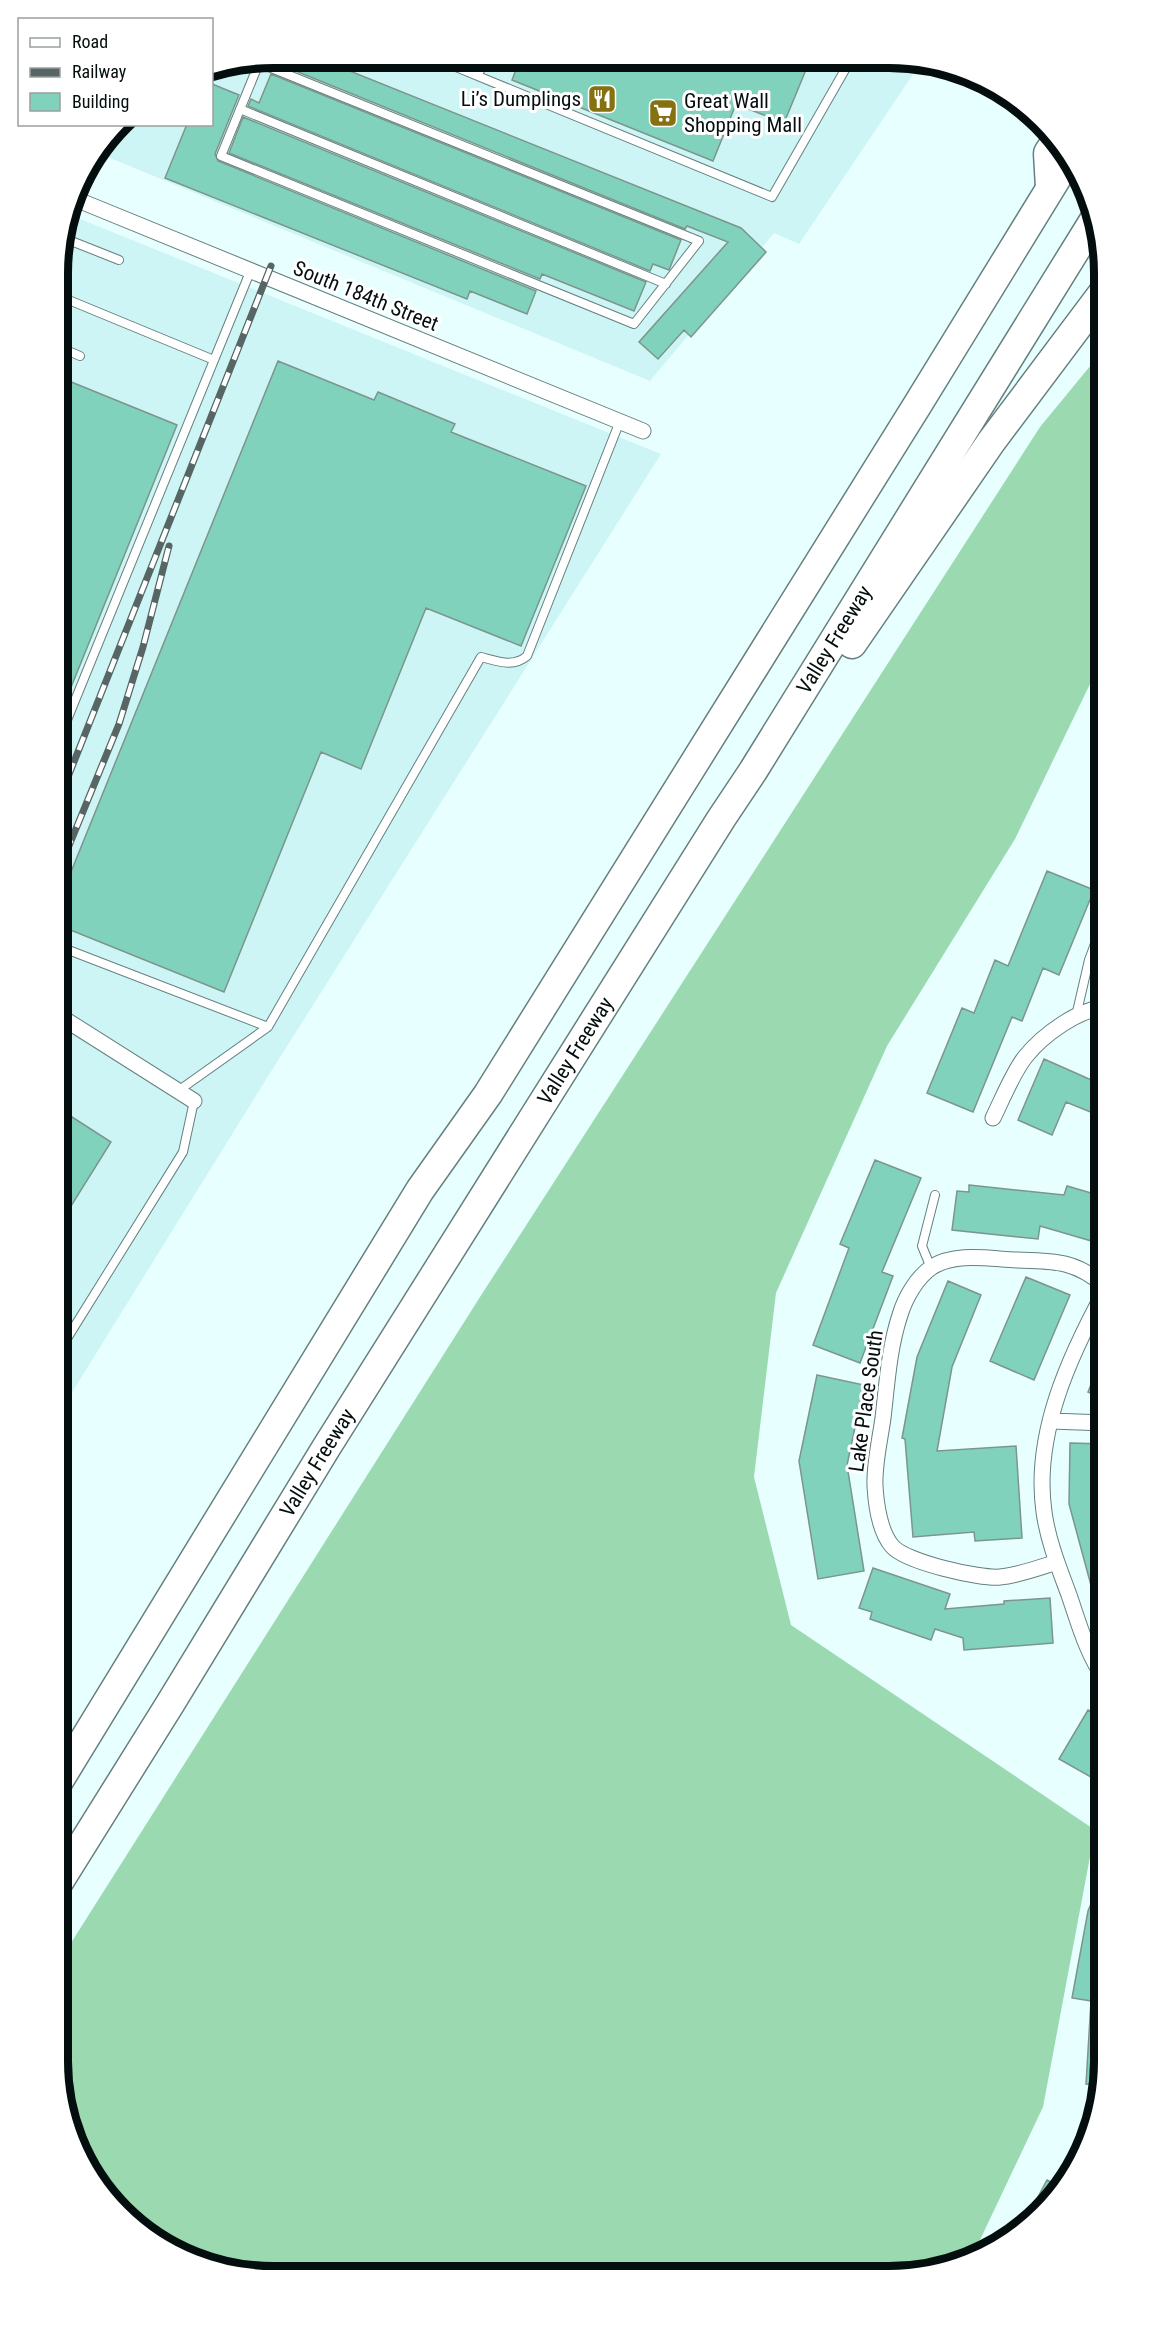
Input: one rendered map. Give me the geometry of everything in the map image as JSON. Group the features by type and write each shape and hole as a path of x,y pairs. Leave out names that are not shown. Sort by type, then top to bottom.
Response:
{"highway":[{"path":"1050,188 1048,153 1052,148"},
{"path":"68,1767 420,1190 488,1094 1064,166"},
{"path":"68,1837 1084,207"},
{"name":"Valley Freeway","path":"68,1868 171,1704 326,1448 753,771 1090,227"},
{"path":"753,771 839,662 991,442 1094,305"}],"street":[{"name":"South 184th Street","path":"81,201 643,430"},
{"path":"993,1118 1026,1056 1050,1034 1076,1016 1094,1011"},
{"path":"68,1021 194,1101"},
{"path":"931,1268 956,1258 1055,1261 1089,1272 1094,1276"},
{"name":"Lake Place South","path":"931,1268 910,1292 900,1313 894,1337 875,1486 884,1531 893,1547 903,1555 975,1575 998,1577 1018,1574 1057,1562"},
{"path":"1094,1314 1064,1377 1051,1421 1042,1477 1044,1512 1057,1562 1094,1663"},
{"path":"1051,1421 1094,1423"}],"lane":[{"path":"254,69 221,156 634,324 699,241 271,68"},
{"path":"460,68 772,197 846,68"},
{"path":"478,75 480,68"},
{"path":"240,109 666,284"},
{"path":"70,241 119,260"},
{"path":"68,718 250,272"},
{"path":"68,300 214,360"},
{"path":"68,351 80,356"},
{"path":"178,1091 268,1027 481,657 513,664 520,662 526,656 620,421"},
{"path":"1076,1016 1094,947"},
{"path":"68,950 268,1027"},
{"path":"68,1337 183,1152 194,1101"},
{"path":"931,1268 922,1246 935,1195"}],"shaded area":[{"path":"246,69 917,69 799,244 774,233 650,381 104,156 130,126 213,126 213,76"},
{"path":"75,217 661,454 267,1078 68,1399 68,259"}],"green space":[{"path":"1094,361 1094,676 1015,839 887,1046 776,1293 754,1477 791,1625 1094,1829 1043,2107 977,2246 955,2256 929,2263 889,2266 273,2266 246,2265 220,2260 194,2251 159,2232 137,2216 118,2197 102,2175 78,2127 69,2088 68,1948 480,1297 1040,427"}],"building":[{"path":"288,68 342,68 741,228 766,252 691,337 684,330 658,359 639,342 728,242 687,226 685,229"},
{"name":"Great Wall Shopping Mall","path":"517,68 807,68 784,123 736,104 713,161 512,80"},
{"path":"271,74 681,240 669,270 653,264 650,271 248,106 251,99 259,103"},
{"path":"213,84 239,95 215,154 218,161 536,291 527,314 470,291 467,299 165,178 186,126 213,126"},
{"path":"243,117 646,282 634,311 542,274 540,279 229,153"},
{"path":"278,361 374,400 378,392 455,424 451,432 586,486 521,646 426,608 361,769 321,752 224,992 68,929 68,879"},
{"path":"68,381 177,425 68,695"},
{"path":"1047,871 1094,890 1059,975 1043,968 1022,1021 1012,1017 973,1112 927,1093 962,1008 974,1013 995,960 1008,966"},
{"path":"1044,1059 1094,1081 1094,1113 1066,1102 1052,1135 1018,1120"},
{"path":"68,1114 111,1142 68,1211"},
{"path":"875,1160 921,1178 882,1272 893,1276 860,1363 813,1345 849,1248 840,1244"},
{"path":"969,1185 1064,1195 1067,1186 1094,1194 1094,1242 1040,1226 1038,1239 952,1230 957,1191 969,1192"},
{"path":"1026,1277 1070,1295 1034,1380 990,1361"},
{"path":"948,1281 981,1295 952,1367 937,1451 1016,1446 1022,1538 975,1541 974,1532 913,1537 905,1439 902,1438 917,1357"},
{"path":"817,1375 864,1385 847,1465 864,1571 818,1579 799,1461"},
{"path":"1094,1377 1094,1394 1088,1392"},
{"path":"1070,1443 1094,1444 1094,1589 1092,1589 1069,1504"},
{"path":"873,1568 950,1594 945,1609 1004,1604 1004,1601 1050,1598 1053,1643 964,1650 963,1638 935,1629 931,1640 870,1619 872,1612 859,1608"},
{"path":"1088,1710 1094,1714 1094,1779 1059,1759"},
{"path":"1094,1896 1093,2084 1086,2084 1091,2001 1072,1998 1088,1911"},
{"path":"1047,2180 1054,2183 1052,2186 1032,2208"}],"railway":[{"path":"68,777 271,266"},
{"path":"68,848 119,724 143,647 169,546"}],"place":[{"name":"Li’s Dumplings","path":"602,99"},
{"name":"Great Wall Shopping Mall","path":"663,113"}]}
